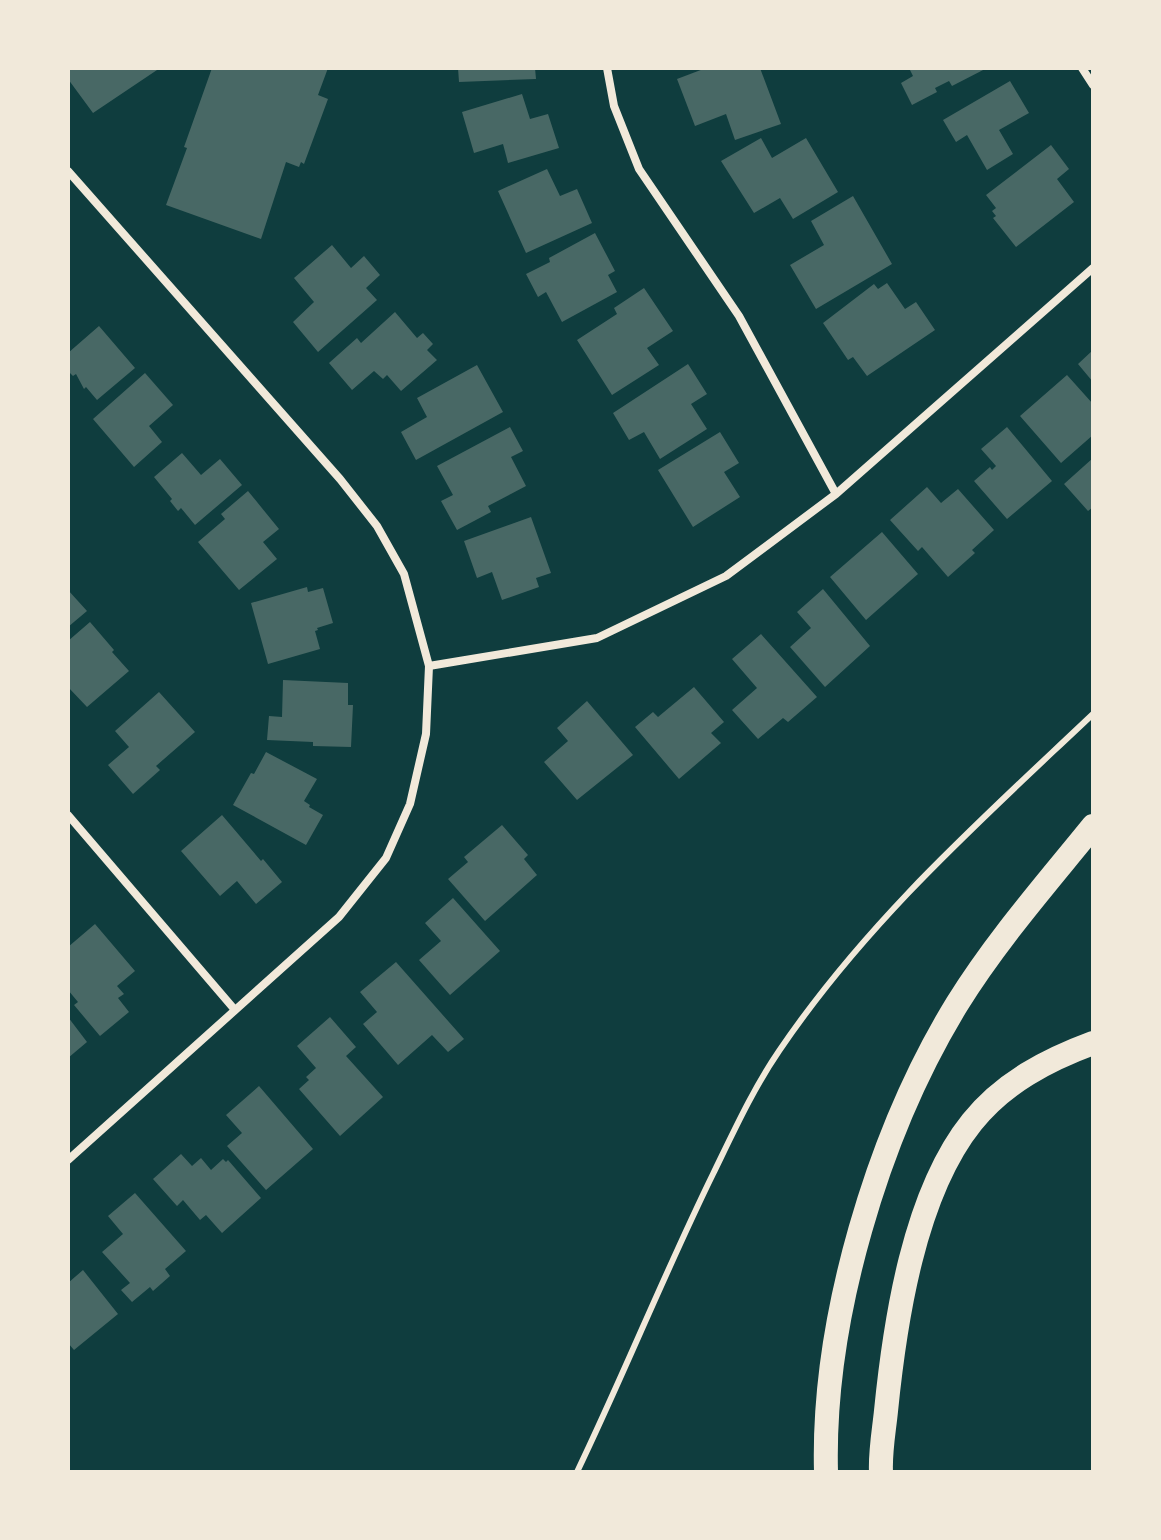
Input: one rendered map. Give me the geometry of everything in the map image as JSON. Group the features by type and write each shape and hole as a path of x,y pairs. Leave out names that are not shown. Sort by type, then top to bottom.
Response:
{"highway":[{"path":"826,1472 828,1385 858,1237 891,1138 920,1073 963,995 993,950 1093,826"},
{"path":"881,1472 890,1375 901,1304 928,1202 948,1160 971,1123 1002,1091 1027,1073 1093,1043"}],"street":[{"path":"607,68 614,106 639,169 739,316 836,494"},
{"path":"1082,68 1093,85"},
{"path":"68,171 340,479 377,526 404,574 429,666 426,734 410,804 386,858 339,917 68,1160"},
{"path":"429,666 597,638 726,576 836,494 1093,268"},
{"path":"68,815 235,1010"}],"lane":[{"path":"577,1472 695,1210 778,1052 827,985 891,908 1093,714"}],"building":[{"path":"68,68 160,68 93,113 68,79"},
{"path":"212,68 328,68 318,95 328,99 304,164 301,162 299,167 286,162 261,239 166,205"},
{"path":"458,68 535,68 536,79 459,82"},
{"path":"706,68 760,68 781,124 735,140 726,114 695,126 677,79"},
{"path":"909,68 987,68 952,86 949,81 935,88 937,92 912,105 901,83 913,76"},
{"path":"1010,81 1029,113 999,130 1013,154 987,170 967,135 956,142 943,120"},
{"path":"522,94 530,119 548,114 559,148 508,163 503,144 474,153 462,112"},
{"path":"761,138 772,158 806,138 838,192 793,219 780,198 754,213 721,161"},
{"path":"1051,145 1069,169 1057,179 1074,202 1016,247 993,218 996,216 992,211 996,208 986,195"},
{"path":"547,169 560,196 577,189 592,223 526,253 498,191"},
{"path":"853,196 892,264 816,309 790,265 824,245 811,221"},
{"path":"595,233 615,271 608,275 617,292 562,322 546,292 538,297 526,274"},
{"path":"332,245 351,268 364,256 380,275 366,288 377,300 318,352 293,322 314,302 294,278"},
{"path":"887,283 905,309 916,302 935,330 867,376 853,357 848,360 823,323 874,284 878,289"},
{"path":"644,288 673,331 647,348 659,365 612,395 577,340 617,314 614,308"},
{"path":"395,312 417,338 423,333 433,344 427,350 437,360 401,391 387,375 383,379 374,371 352,390 329,363 357,338 361,343"},
{"path":"99,326 135,368 97,400 86,387 84,389 76,374 73,376 68,371 68,353"},
{"path":"1093,350 1093,382 1078,364"},
{"path":"688,364 707,394 691,404 707,429 660,459 644,432 629,440 613,413"},
{"path":"477,365 503,412 416,460 401,432 427,417 417,398"},
{"path":"145,373 173,405 149,426 162,442 134,467 93,419"},
{"path":"1067,375 1093,404 1093,435 1061,463 1020,416"},
{"path":"510,427 523,451 511,457 526,486 488,506 491,512 457,530 441,501 453,495 437,466"},
{"path":"1007,427 1052,481 1007,519 974,481 990,467 992,470 996,466 981,449"},
{"path":"720,432 739,463 724,472 740,497 693,527 658,470"},
{"path":"182,453 201,475 220,459 242,485 195,525 181,508 178,511 154,477"},
{"path":"1093,458 1093,507 1088,511 1064,484"},
{"path":"927,487 941,503 958,489 994,530 972,550 975,553 948,577 922,547 918,551 890,520"},
{"path":"248,491 279,529 263,542 277,559 239,590 198,542 225,519 221,514"},
{"path":"531,517 551,573 536,578 539,587 502,600 492,572 477,578 464,541"},
{"path":"882,532 918,574 866,620 830,577"},
{"path":"307,587 308,592 323,588 333,623 315,631 320,649 268,664 251,603"},
{"path":"823,589 870,646 825,687 790,647 811,628 797,612"},
{"path":"68,590 87,611 68,627"},
{"path":"90,622 129,671 87,707 68,687 68,641"},
{"path":"761,634 817,697 788,722 783,718 758,739 732,710 757,688 732,659"},
{"path":"283,680 348,683 348,705 353,705 351,747 267,740 269,716 282,717"},
{"path":"694,687 724,722 711,733 721,743 679,779 635,727 653,712 658,717"},
{"path":"159,692 195,732 156,766 160,770 133,794 108,765 129,747 115,731"},
{"path":"587,701 633,755 577,800 544,762 568,741 557,728"},
{"path":"266,752 317,779 304,801 323,815 306,845 233,805"},
{"path":"222,815 282,882 256,904 237,881 220,896 181,851"},
{"path":"502,825 528,855 524,859 537,875 485,921 448,879 468,862 464,857"},
{"path":"453,898 500,951 450,995 419,960 441,941 425,923"},
{"path":"95,924 135,971 117,986 124,994 118,998 129,1012 100,1036 74,1005 78,1002 68,990 68,947"},
{"path":"396,962 464,1039 448,1052 432,1035 398,1065 363,1024 377,1012 360,992"},
{"path":"68,1017 87,1042 68,1058"},
{"path":"330,1017 356,1047 346,1056 383,1097 340,1136 299,1089 316,1068 297,1046"},
{"path":"259,1086 313,1149 266,1190 227,1146 242,1133 226,1115"},
{"path":"181,1154 192,1166 201,1158 211,1170 223,1159 228,1160 261,1198 222,1233 206,1215 200,1220 183,1200 177,1206 153,1179"},
{"path":"135,1193 186,1251 165,1269 170,1276 153,1291 150,1287 132,1302 121,1290 130,1283 102,1252 123,1234 108,1216"},
{"path":"83,1270 118,1314 74,1350 68,1343 68,1283"}]}
